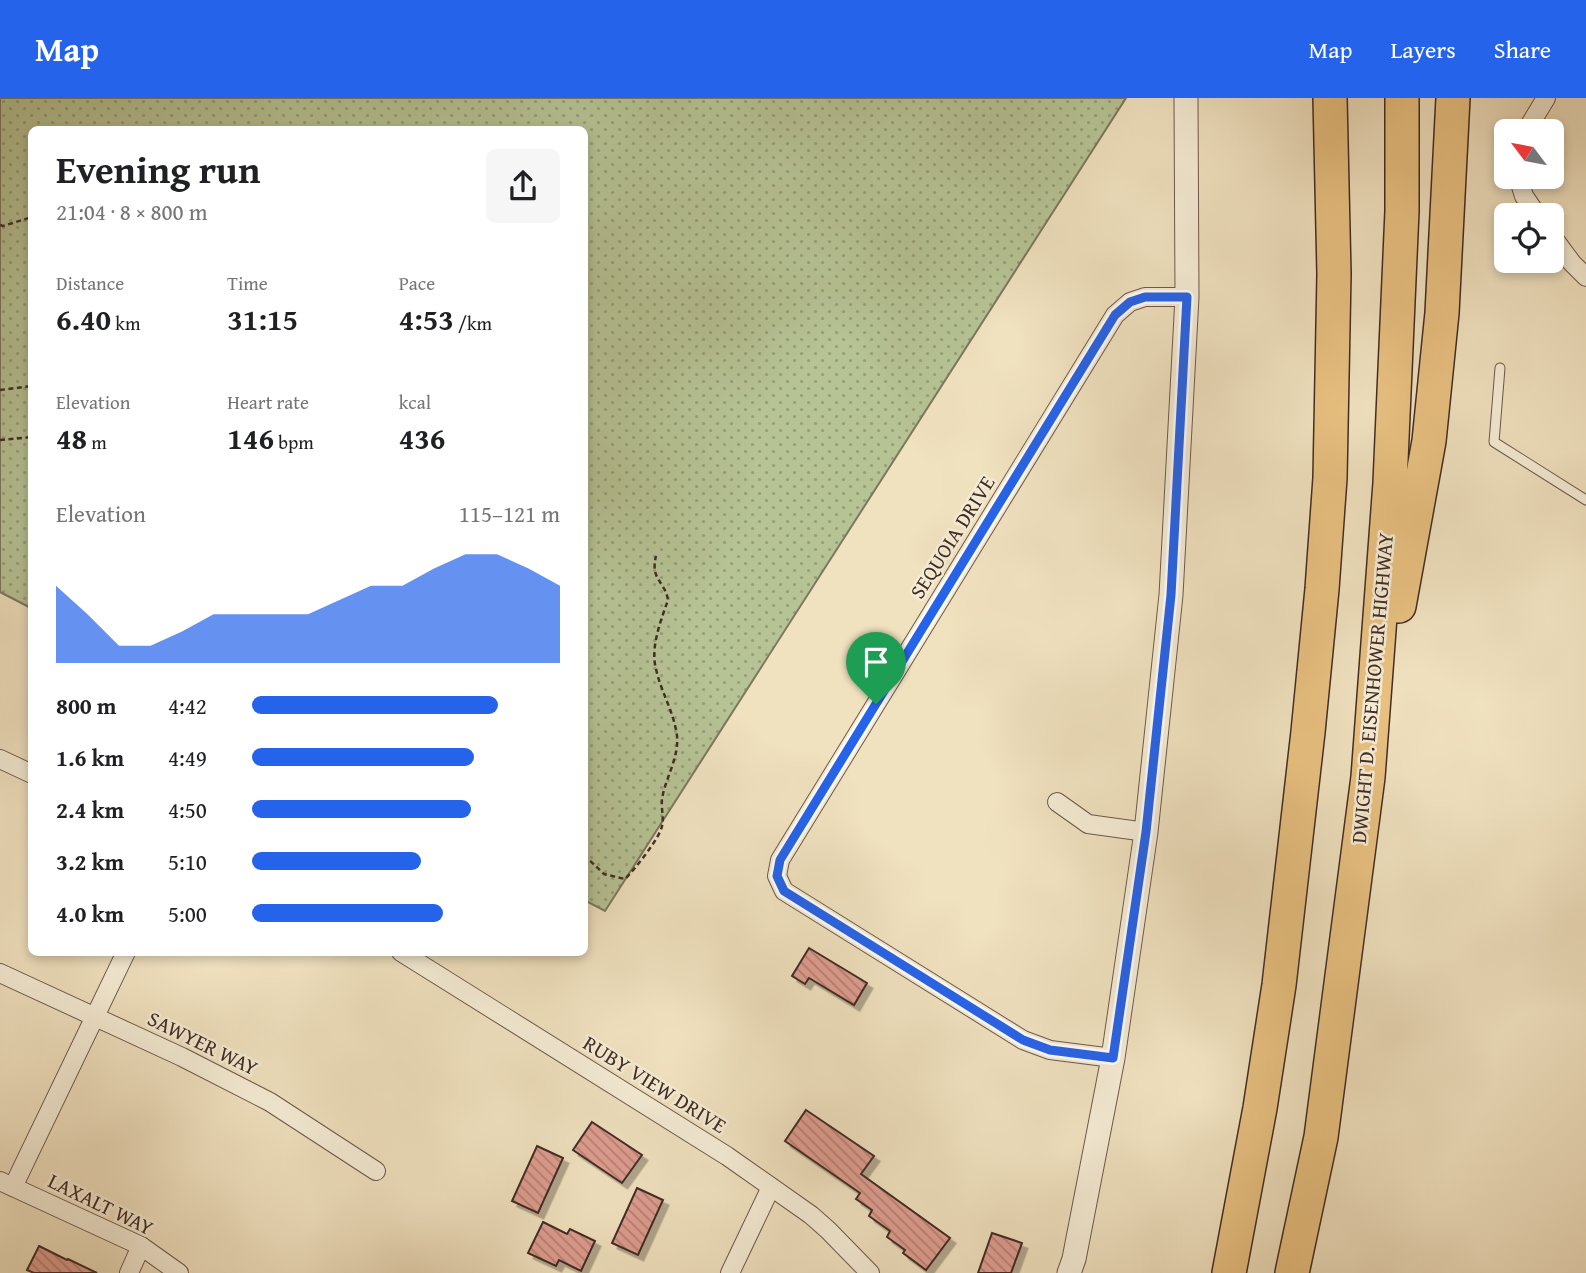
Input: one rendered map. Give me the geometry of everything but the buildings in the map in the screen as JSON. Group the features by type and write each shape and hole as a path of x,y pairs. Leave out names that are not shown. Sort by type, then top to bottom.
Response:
{"highway":[{"path":"1318,98 1335,274"},
{"path":"1229,1273 1260,1108 1279,985 1322,589 1330,478 1335,274 1331,98"},
{"name":"DWIGHT D. EISENHOWER HIGHWAY","path":"1292,1273 1321,1137 1368,777 1391,469 1402,211 1402,98"},
{"path":"1368,777 1429,441 1442,313 1453,98"}],"street":[{"path":"1069,1273 1113,1058 1146,832 1171,595 1187,297 1186,98"},
{"path":"1533,119 1546,98"},
{"path":"1564,252 1586,277"},
{"name":"SEQUOIA DRIVE","path":"1113,1058 1050,1050 1023,1040 784,891 777,876 780,860 1115,315 1130,302 1145,297 1187,297"},
{"path":"0,759 28,772"},
{"path":"1056,802 1088,824 1146,832"},
{"path":"6,1184 96,1016 124,956"},
{"name":"RUBY VIEW DRIVE","path":"407,956 727,1156 811,1215 870,1273"},
{"name":"SAWYER WAY","path":"0,973 183,1057 270,1102 376,1171"},
{"name":"LAXALT WAY","path":"6,1184 141,1246 179,1273"},
{"path":"730,1273 771,1187"},
{"path":"129,1273 141,1246"}],"lane":[{"path":"1500,368 1494,442 1586,500"}],"path":[{"path":"0,225 28,219"},
{"path":"0,390 28,386"},
{"path":"0,440 28,437"},
{"path":"588,859 604,874 625,879 642,859 662,827 663,794 678,741 655,668 658,632 667,600 655,574 656,555"}],"green space":[{"path":"0,98 1126,98 605,911 588,902 588,126 28,126 28,606 0,592"}],"route":[{"path":"1145,297 1187,297 1171,595 1146,832 1113,1058 1050,1050 1023,1040 784,891 777,876 780,860 876,704 1115,315 1130,302 1145,297"}]}
